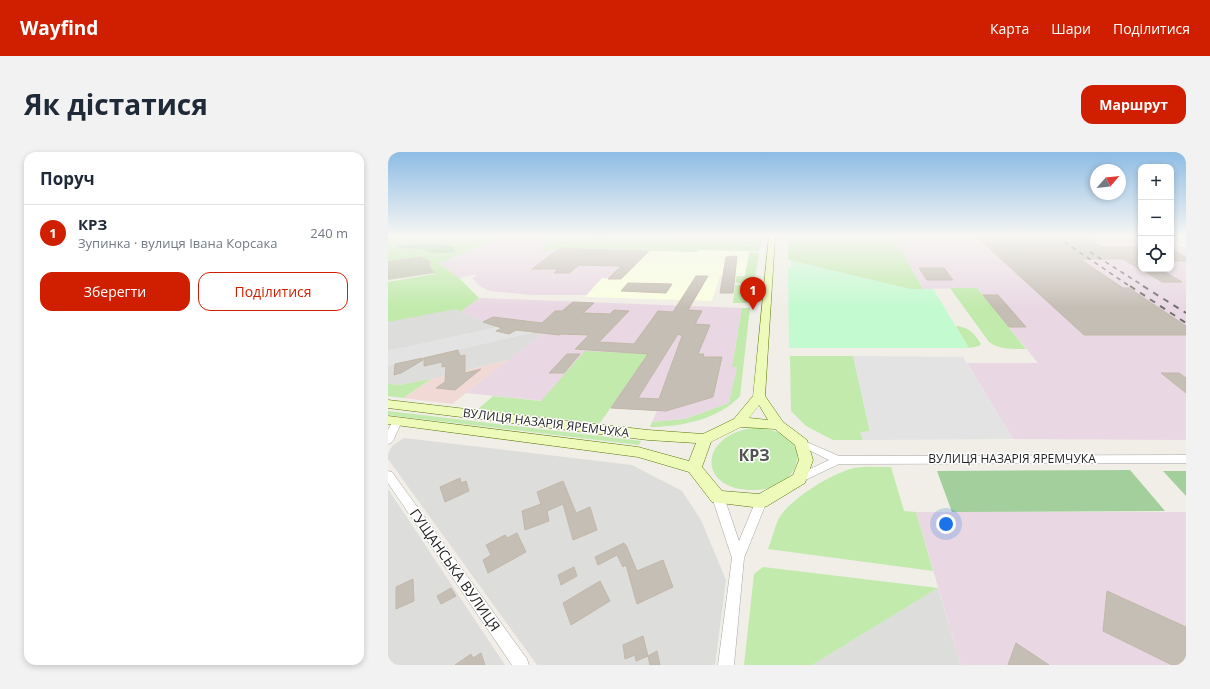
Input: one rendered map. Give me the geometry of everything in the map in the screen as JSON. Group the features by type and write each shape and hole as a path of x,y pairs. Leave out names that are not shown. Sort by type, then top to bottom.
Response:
{"street":[{"path":"738,558 718,497 694,468 705,439 739,422 759,396 770,261"},
{"path":"718,497 761,501 799,479 806,460 802,443 778,425 759,396"},
{"name":"ВУЛИЦЯ НАЗАРІЯ ЯРЕМЧУКА","path":"388,404 648,435 705,439"},
{"path":"388,441 393,421"},
{"name":"ВУЛИЦЯ НАЗАРІЯ ЯРЕМЧУКА","path":"393,421 638,452 694,468"},
{"path":"739,422 778,425"},
{"name":"ВУЛИЦЯ НАЗАРІЯ ЯРЕМЧУКА","path":"802,443 838,460 1186,459"},
{"name":"ВУЛИЦЯ НАЗАРІЯ ЯРЕМЧУКА","path":"799,479 838,460"},
{"name":"ГУЩАНСЬКА ВУЛИЦЯ","path":"388,475 521,665"},
{"path":"726,665 738,558 761,501"}],"shaded area":[{"path":"388,261 431,261 430,265 435,273 388,280"},
{"path":"444,261 639,261 621,279 602,278 587,295 533,295 490,291 481,287 472,278 477,274 459,278 439,263"},
{"path":"639,261 748,261 744,276 720,276 712,301 585,297 602,278 621,279"},
{"path":"907,261 1138,261 1138,272 1174,272 1174,261 1186,261 1186,440 1013,439 967,363 1038,363 977,288 923,289"},
{"path":"435,274 456,309 460,312 499,327 388,351 388,282"},
{"path":"479,298 742,308 734,354 733,367 737,367 729,403 685,419 652,422 657,411 611,408 466,393 543,333 499,327 460,312"},
{"path":"499,327 534,332 388,366 388,351"},
{"path":"534,332 543,333 509,360 431,379 400,385 388,384 388,366"},
{"path":"853,356 963,357 1013,439 863,440 860,432 870,431"},
{"path":"509,360 452,404 403,398 431,379"},
{"path":"404,438 632,465 682,491 701,520 726,580 715,665 537,665 388,459 388,454 392,446"},
{"path":"388,489 505,665 388,665"},
{"path":"916,512 1186,512 1186,665 961,665"},
{"path":"938,588 961,665 812,665"}],"green space":[{"path":"431,261 444,261 439,263 459,278 479,298 460,312 456,309 388,322 388,282 435,274 430,265"},
{"path":"748,261 758,261 754,283 735,283 737,276 745,276"},
{"path":"791,261 910,289 933,289 969,348 789,348 788,267 791,267"},
{"path":"792,261 907,261 923,289 910,289"},
{"path":"735,285 753,285 750,303 733,303"},
{"path":"950,288 977,288 1026,349 1002,348 989,342"},
{"path":"742,308 750,308 740,396 721,411 699,420 662,427 650,427 652,422 685,419 729,403 737,367 732,367"},
{"path":"956,326 971,331 981,344 979,346 969,348"},
{"path":"585,351 648,354 600,423 477,410 493,396 541,401"},
{"path":"790,356 853,356 870,432 861,432 863,440 833,440 806,426 791,411"},
{"path":"431,379 403,398 388,396 388,384 400,385"},
{"path":"388,411 641,441 639,445 388,415"},
{"path":"752,428 773,430 788,438 795,448 797,460 793,471 783,481 768,488 749,490 732,487 720,481 714,472 712,461 714,451 722,441 735,433"},
{"path":"891,467 904,511 916,512 933,571 768,549 778,520 783,512 812,488 834,475 854,468"},
{"path":"1130,470 1165,511 952,512 937,471"},
{"path":"1163,471 1186,471 1186,496"},
{"path":"763,567 938,588 812,665 744,665 754,574"}],"building":[{"path":"543,261 639,261 621,279 608,279 621,266 579,265 569,273 554,273 558,269 532,269"},
{"path":"725,261 736,261 733,293 720,293"},
{"path":"1003,261 1083,261 1123,288 1129,288 1186,326 1186,335 1084,335"},
{"path":"1126,261 1138,261 1138,268"},
{"path":"919,268 944,268 953,280 927,280"},
{"path":"1146,272 1165,272 1182,282 1162,282"},
{"path":"696,276 708,276 688,310 702,311 695,324 710,325 698,354 704,354 703,357 722,357 713,397 666,411 611,408 648,354 575,349 589,335 559,335 516,330 509,334 496,331 502,328 483,322 493,317 542,323 555,311 562,311 573,302 594,303 583,313 610,314 614,310 629,311 599,342 634,344 658,311 673,312","holes":["678,334 682,336 659,399 638,398"]},
{"path":"628,283 672,284 666,293 621,291"},
{"path":"983,295 998,295 1026,327 1009,327"},
{"path":"458,350 460,356 465,355 465,373 481,369 455,390 436,388 445,382 446,366 442,367 442,362 424,366 424,358"},
{"path":"567,354 580,354 564,373 549,373"},
{"path":"423,358 423,360 401,373 394,375 395,364"},
{"path":"1161,373 1179,373 1186,378 1186,393"},
{"path":"460,478 461,483 466,481 469,491 445,502 440,487"},
{"path":"563,481 576,513 590,507 597,530 573,540 563,504 547,511 549,521 525,530 522,511 541,504 537,492"},
{"path":"517,533 526,552 488,573 483,560 491,555 486,545 505,535 507,538"},
{"path":"624,543 637,571 663,560 673,587 637,604 626,565 623,567 617,555 598,565 595,557"},
{"path":"574,567 577,576 561,585 558,575"},
{"path":"413,579 414,601 396,609 396,587"},
{"path":"600,581 610,601 571,625 563,603"},
{"path":"451,588 456,596 441,604 437,596"},
{"path":"1107,591 1186,627 1186,665 1172,665 1103,631"},
{"path":"643,636 648,656 636,661 635,655 625,659 623,645"},
{"path":"1016,643 1049,665 1008,665"},
{"path":"657,651 660,665 650,665 648,656"},
{"path":"481,653 485,665 455,665 471,654 473,658"}],"railway":[{"path":"1092,261 1131,287"},
{"path":"1104,261 1145,287"},
{"path":"1130,286 1186,323"},
{"path":"1143,286 1186,313"}],"place":[{"name":"КРЗ","path":"753,310"}],"district":[{"name":"КРЗ","path":"754,455"}]}
